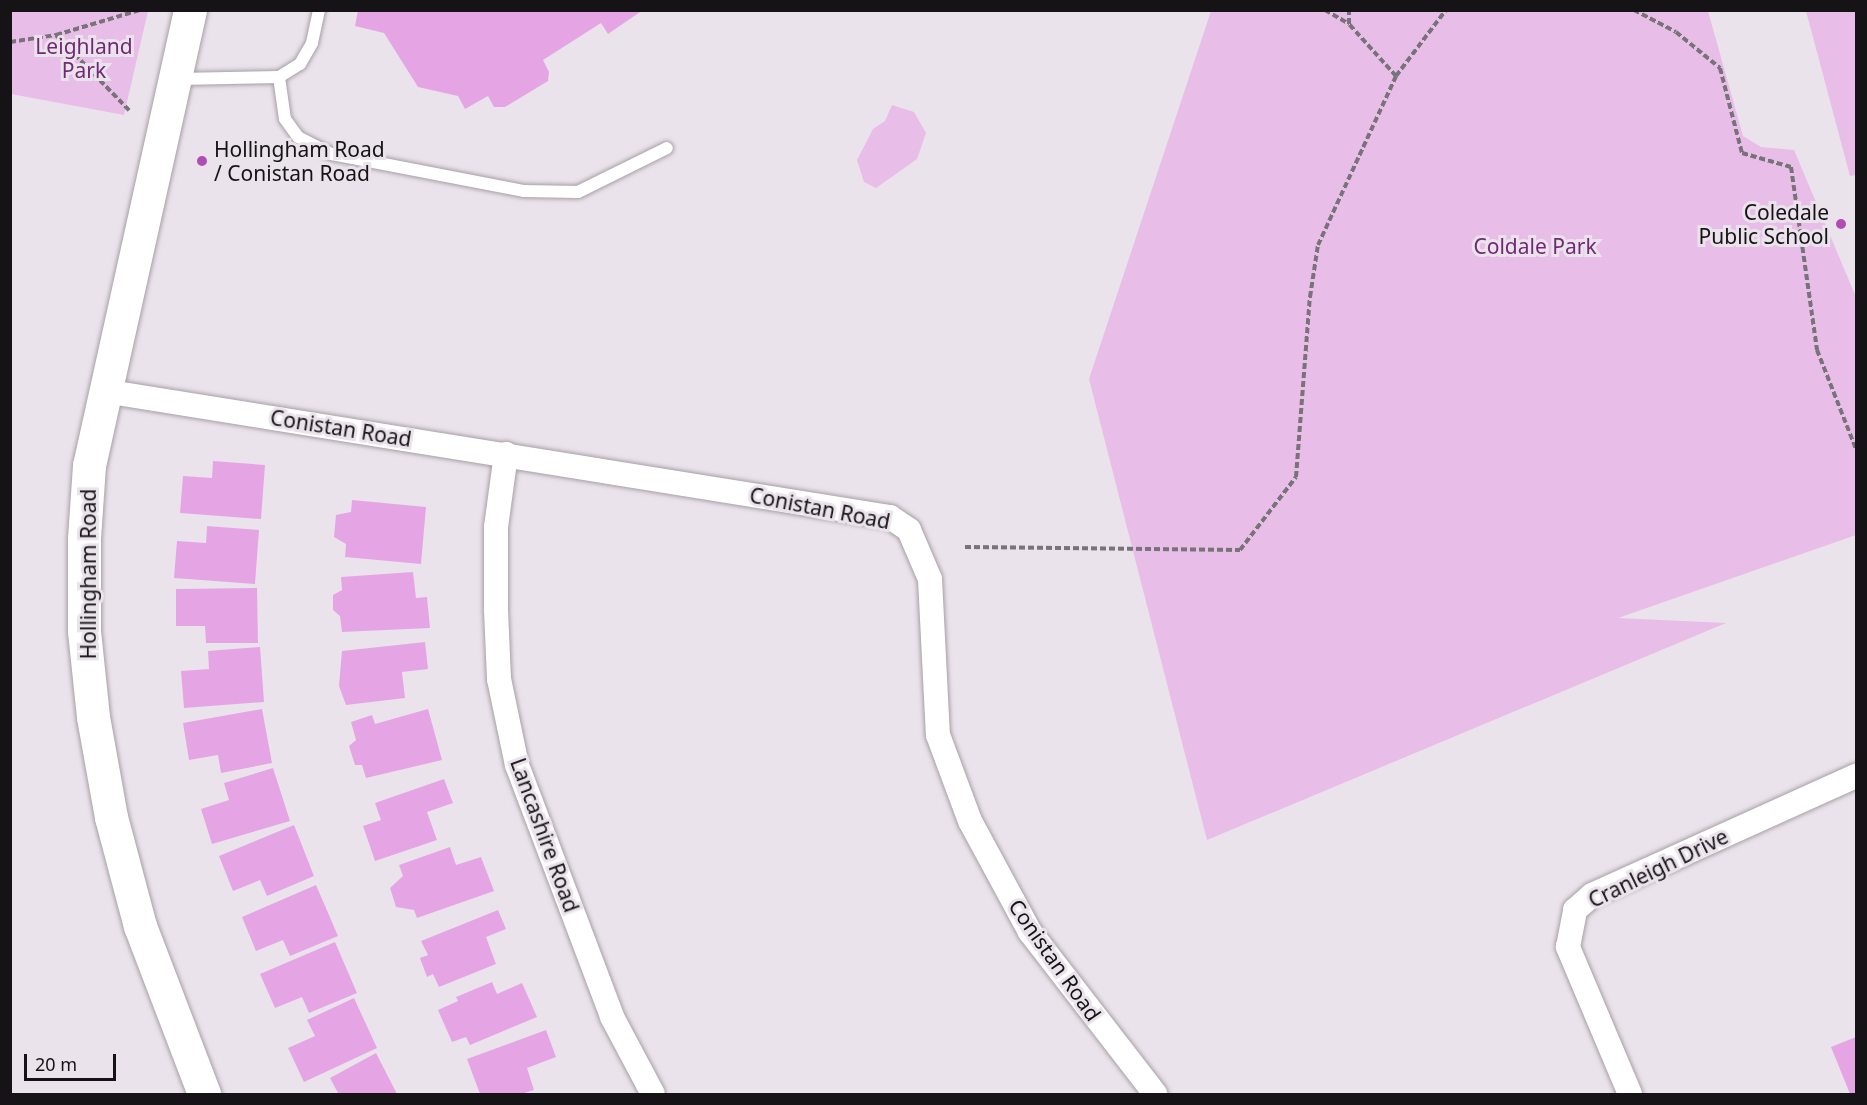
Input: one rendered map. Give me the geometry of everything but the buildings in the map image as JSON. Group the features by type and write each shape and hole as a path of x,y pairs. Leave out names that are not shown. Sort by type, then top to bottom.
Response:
{"street":[{"name":"Hollingham Road","path":"190,10 89,465 84,539 84,631 93,717 111,818 140,926 204,1095"},
{"name":"Conistan Road","path":"104,391 890,517 909,530 930,579 938,735 954,784 1030,932 1155,1095"},
{"name":"Lancashire Road","path":"506,454 496,527 496,610 499,679 517,765 612,1017 653,1095"},
{"name":"Cranleigh Drive","path":"1630,1095 1568,947 1575,910 1592,895 1857,776"}],"lane":[{"path":"173,80 279,77 300,64 312,43 319,10"},
{"path":"279,77 285,119 298,137 332,154 524,191 578,192 666,148"}],"path":[{"path":"10,42 56,35 140,10"},
{"path":"1325,10 1349,24 1396,76"},
{"path":"1349,10 1349,24"},
{"path":"965,547 1240,550 1296,477 1310,297 1318,245 1396,76 1446,10"},
{"path":"1634,10 1676,32 1720,68 1742,153 1791,166 1816,350 1857,449"},
{"path":"56,35 129,110"}],"green space":[{"name":"Leighland Park","path":"10,11 148,11 124,115 11,94"},
{"name":"Coldale Park","path":"1211,11 1708,11 1743,136 1761,147 1794,150 1856,297 1856,535 1618,618 1726,623 1207,840 1089,379"},
{"path":"1806,11 1856,11 1856,175 1850,176"},
{"path":"892,105 914,112 926,133 917,159 876,188 864,182 857,160 873,129 885,121"}],"place":[{"name":"Hollingham Road / Conistan Road","path":"202,161"},
{"name":"Coledale Public School","path":"1841,224"}]}
